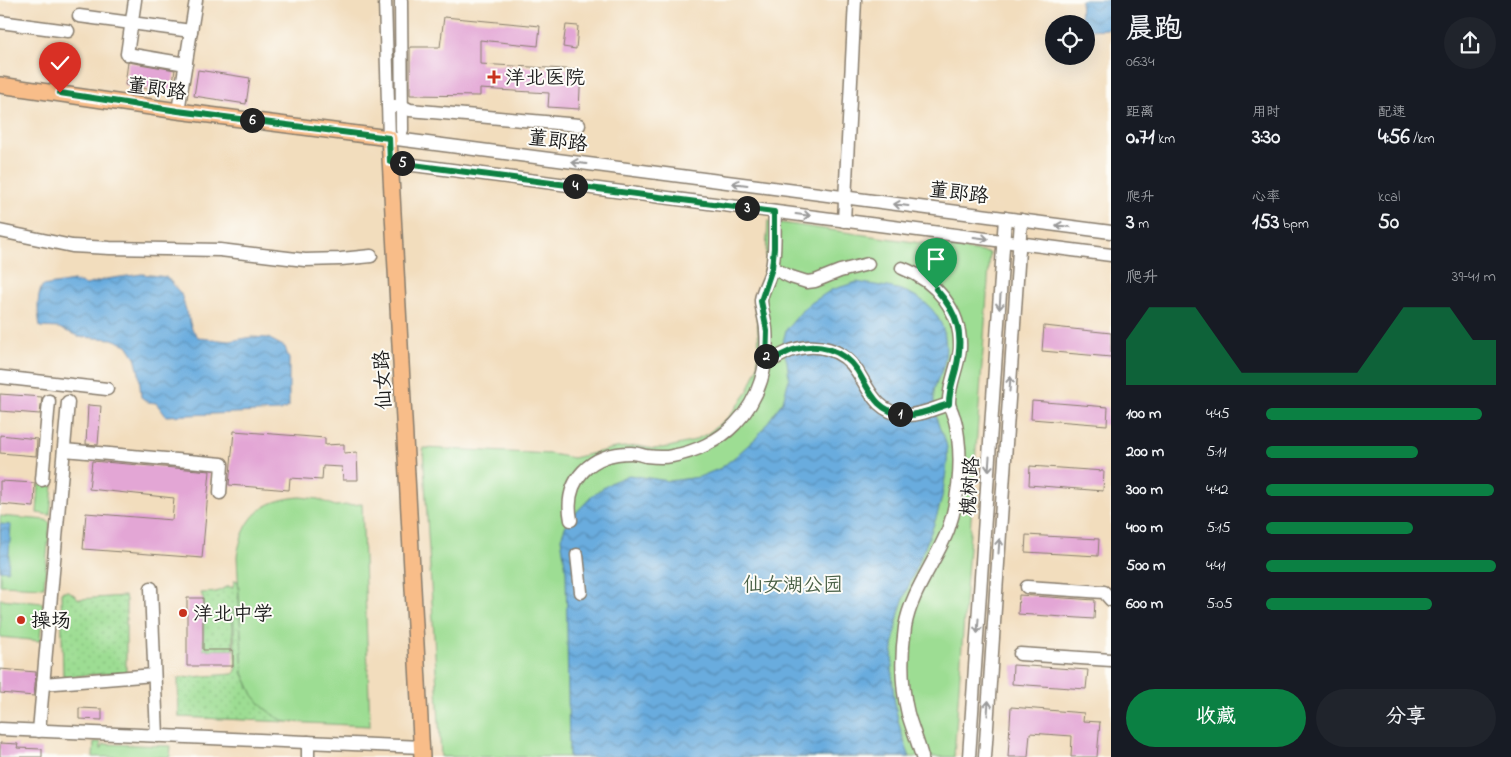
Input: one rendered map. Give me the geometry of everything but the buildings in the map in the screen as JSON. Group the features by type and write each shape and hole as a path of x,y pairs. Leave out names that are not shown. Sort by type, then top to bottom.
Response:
{"main road":[{"name":"董郎路","path":"0,84 178,111 396,134"},
{"name":"仙女路","path":"396,134 390,162 422,752"}],"street":[{"path":"135,0 127,54 186,64"},
{"path":"178,111 196,0"},
{"name":"仙女路","path":"385,0 388,106 396,134"},
{"path":"396,134 402,106 401,0"},
{"path":"844,220 855,0"},
{"path":"79,16 191,30"},
{"path":"0,22 68,31"},
{"path":"388,106 402,106 410,110 578,125"},
{"name":"董郎路","path":"396,134 845,198 1111,232"},
{"path":"390,162 1111,255"},
{"path":"570,518 569,505 572,486 588,466 600,459 623,453 634,453 644,456 670,456 698,449 722,436 736,424 749,405 759,387 766,363 767,331 761,301 772,268 774,212"},
{"name":"槐树路","path":"969,757 1005,218"},
{"name":"槐树路","path":"985,757 1021,220"},
{"path":"0,231 47,242 81,246 220,250 305,260 371,256"},
{"path":"772,268 807,282 868,264"},
{"path":"902,268 922,278 936,289 946,301 955,315 960,349 944,405 958,436 958,478 955,504 948,530 914,598 906,626 903,647 902,671 904,692 922,757"},
{"path":"766,363 792,350 824,347 834,350 851,363 871,396 886,409 906,415 920,414 944,405"},
{"path":"0,377 107,389"},
{"path":"42,480 49,401"},
{"path":"39,731 68,402"},
{"path":"44,456 63,454 222,464 220,493"},
{"path":"577,555 581,592"},
{"path":"1027,587 1104,592 1111,600"},
{"path":"151,588 157,736"},
{"path":"1020,654 1111,660"},
{"path":"43,684 154,675"},
{"path":"0,729 308,742 422,752"},
{"path":"308,742 308,757"}],"green space":[{"name":"仙女湖公园","path":"768,221 990,253 954,757 441,757 423,448 551,454 573,458 615,448 638,446 654,449 669,447 690,442 707,434 729,417 747,393 757,369 759,350 754,300 765,271"},
{"path":"39,485 53,486 50,515 37,513"},
{"path":"300,497 318,499 335,506 362,504 370,726 287,722 276,717 263,707 253,695 243,673 237,556 240,542 244,531 256,513 275,502"},
{"path":"0,516 46,520 50,523 44,587 0,585"},
{"path":"235,580 238,581 243,674 253,694 263,707 276,717 287,722 179,717 178,678 233,674 236,671 233,608 233,650 203,650 203,598 201,593 216,592 229,586 232,588"},
{"path":"69,591 79,599 125,596 126,672 63,677 61,593"},
{"name":"操场","path":"0,599 43,603 40,641 0,637"},
{"path":"94,742 101,742 101,749 104,744 171,746 170,757 93,757"}],"water":[{"path":"1081,0 1111,0 1111,29 1095,30 1095,15 1080,15"},
{"path":"142,274 167,277 181,294 192,329 199,338 230,341 252,337 268,338 285,347 289,359 289,407 280,411 166,416 156,403 148,402 141,397 139,373 135,357 127,345 112,339 80,337 59,328 40,327 38,301 42,286 74,281 86,285 106,279"},
{"path":"857,282 898,289 919,298 935,313 944,331 946,341 944,364 934,392 937,421 945,439 947,451 944,485 932,528 901,607 893,649 892,668 895,704 910,757 569,757 566,571 561,538 567,522 594,494 612,482 629,475 669,481 699,477 721,468 736,456 757,437 783,401 789,379 787,361 782,346 786,330 805,307 831,290"},
{"path":"0,524 11,525 8,571 0,570"}],"place":[{"name":"洋北医院","path":"494,77"},
{"name":"洋北中学","path":"183,613"},
{"name":"操场","path":"21,620"}],"route":[{"path":"60,93 178,111 389,138 390,162 774,212 772,268 761,301 767,331 766,363 792,350 813,346 834,350 843,355 858,371 871,396 886,409 896,413 906,415 920,414 949,404 950,388 960,349 959,332 955,315 936,289"}]}
